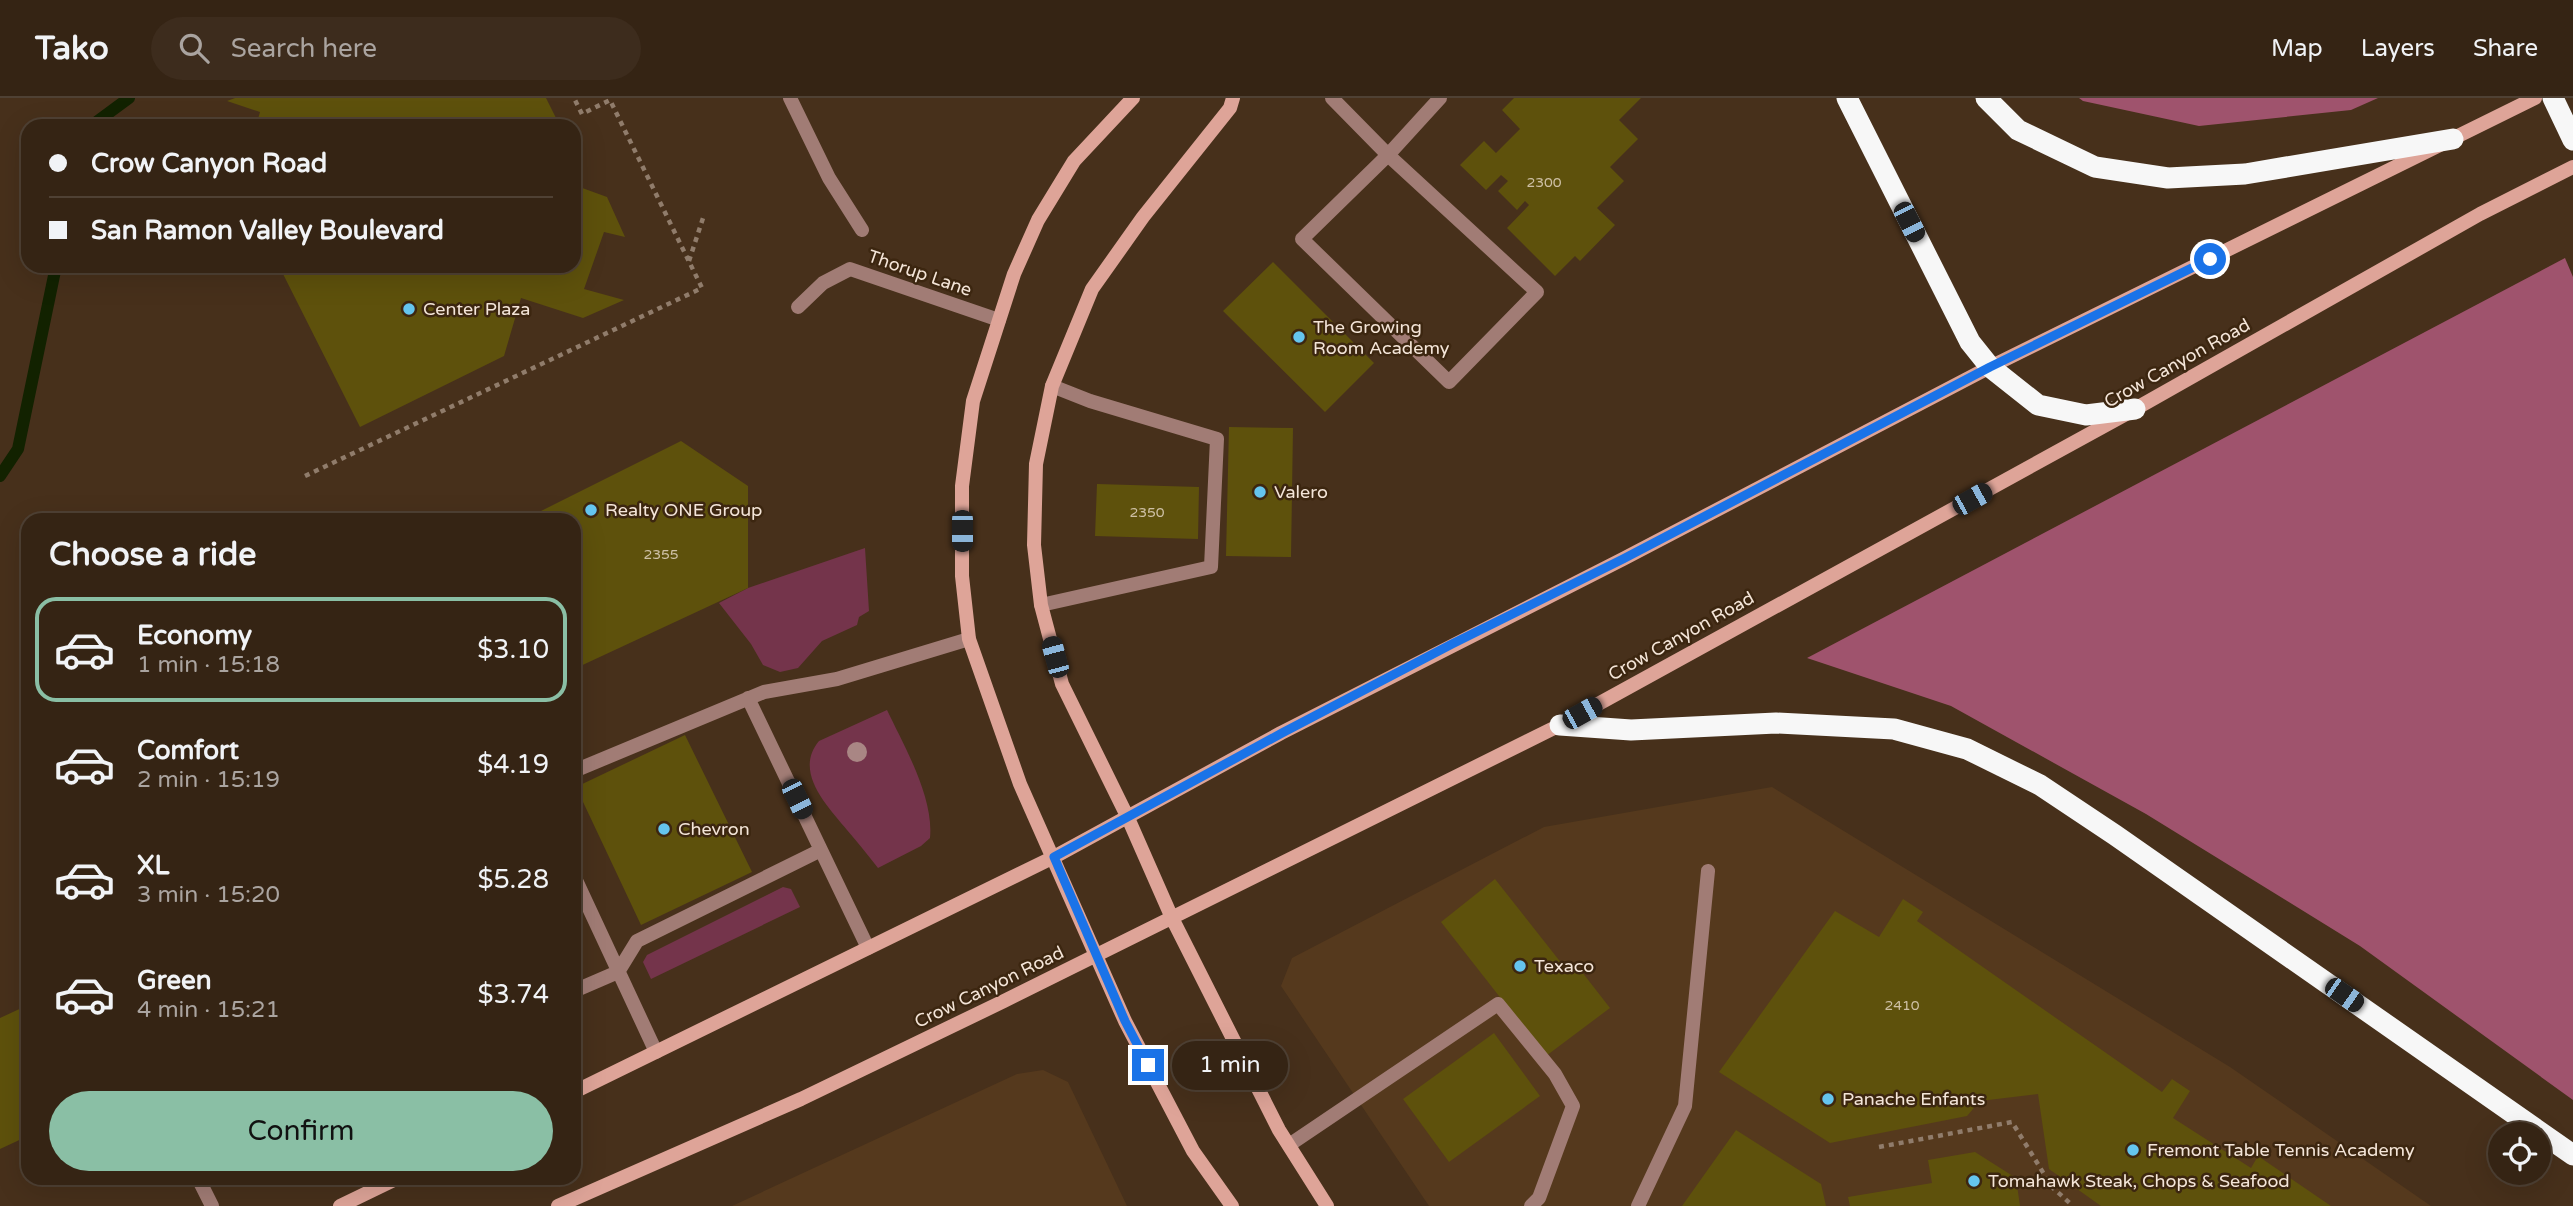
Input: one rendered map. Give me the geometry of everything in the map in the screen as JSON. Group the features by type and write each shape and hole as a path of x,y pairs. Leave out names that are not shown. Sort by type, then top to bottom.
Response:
{"highway":[{"path":"1847,98 1970,342 1990,367 2038,405 2086,415 2135,409"},
{"path":"1986,98 2018,130 2095,167 2168,178 2245,173 2453,139"},
{"path":"2553,98 2573,139"},
{"path":"1560,725 1630,730 1776,723 1894,729 1967,749 2040,785 2094,821 2573,1155"}],"main road":[{"path":"1133,98 1074,161 1033,230 1014,274 974,401 962,486 962,576 969,639 1014,771 1125,1021 1193,1151 1232,1206"},
{"path":"1233,98 1230,108 1143,217 1092,289 1052,386 1036,464 1034,545 1041,605 1062,684 1128,818 1172,918 1289,1145 1326,1206"},
{"path":"581,1089 1054,857 1306,720 1623,559 1990,367 2535,98"},
{"name":"Crow Canyon Road","path":"558,1206 801,1099 1097,957 1560,725 2135,409 2480,214 2573,167"},
{"path":"340,1206 384,1185"}],"street":[{"path":"790,98 829,178 862,230"},
{"path":"1332,98 1388,155 1536,292 1449,382 1302,239 1388,155 1440,98"},
{"name":"Thorup Lane","path":"798,307 823,284 850,269 999,320"},
{"path":"1041,605 1211,566 1212,554 1217,439 1090,401 1052,386"},
{"path":"581,768 764,692 837,679 969,639"},
{"path":"748,698 868,948"},
{"path":"581,988 618,972 637,941 821,850"},
{"path":"1638,1206 1685,1106 1708,871"},
{"path":"581,891 656,1052"},
{"path":"1289,1145 1498,1003 1555,1074 1573,1106 1539,1198 1531,1206"},
{"path":"202,1185 212,1206"}],"path":[{"path":"305,476 702,288 610,100 582,114 575,98"},
{"path":"688,261 704,215"},
{"path":"1880,1147 2012,1122 2052,1187 2073,1206"}],"shaded area":[{"path":"2079,98 2378,98 2351,110 2199,126"},
{"path":"2565,258 2573,277 2573,1100 2360,946 2146,814 1951,706 1807,658"},
{"path":"865,548 869,611 859,617 857,625 822,641 798,668 780,672 763,665 751,644 719,603 748,588"},
{"path":"887,710 923,789 930,822 930,838 921,846 878,868 823,800 811,777 810,765 812,753 819,741"},
{"path":"1772,787 2230,1067 2431,1206 1429,1206 1281,986 1292,958 1544,827"},
{"path":"783,887 791,889 800,907 651,979 643,962 647,955"},
{"path":"1043,1070 1068,1082 1127,1206 732,1206 1017,1074"}],"building":[{"path":"235,98 546,98 556,119 258,119 260,112 227,101"},
{"path":"1514,98 1641,98 1619,120 1638,139 1610,167 1624,181 1597,208 1615,225 1580,261 1575,256 1555,276 1507,228 1529,205 1525,201 1517,210 1498,191 1508,181 1501,175 1486,190 1460,165 1484,141 1496,153 1520,129 1502,110"},
{"name":"Center Plaza","path":"581,188 607,197 625,237 604,232 584,289 624,300 583,318 521,298 504,356 360,427 283,273 581,273"},
{"name":"The Growing Room Academy","path":"1273,262 1374,363 1325,412 1223,311"},
{"name":"Valero","path":"1229,427 1293,428 1291,557 1226,556"},
{"path":"681,441 748,486 748,588 581,666 581,513 537,513"},
{"path":"1097,484 1199,487 1198,539 1095,536"},
{"name":"Chevron","path":"685,735 752,872 641,925 581,798 581,785"},
{"name":"Texaco","path":"1495,879 1566,969 1575,963 1610,1008 1546,1056 1441,922"},
{"path":"1903,899 1923,912 1917,921 2162,1092 2172,1079 2190,1091 2173,1118 2251,1168 2258,1156 2331,1206 2101,1206 2049,1169 2038,1094 1980,1101 1967,1116 1830,1143 1719,1072 1835,911 1879,937"},
{"path":"21,1008 21,1139 0,1149 0,1018"},
{"path":"1494,1033 1540,1096 1449,1162 1403,1099"},
{"path":"1736,1130 1821,1184 1826,1206 1682,1206"},
{"name":"Tomahawk Steak, Chops & Seafood","path":"1975,1152 2016,1178 2020,1206 1850,1206 1848,1197 1932,1183 1928,1160"}],"waterway":[{"path":"100,119 129,98"},
{"path":"0,476 18,449 55,273"}],"place":[{"name":"Center Plaza","path":"409,309"},
{"name":"The Growing Room Academy","path":"1299,337"},
{"name":"Valero","path":"1260,492"},
{"name":"Realty ONE Group","path":"591,510"},
{"name":"Chevron","path":"664,829"},
{"name":"Texaco","path":"1520,966"},
{"name":"Panache Enfants","path":"1828,1099"},
{"name":"Fremont Table Tennis Academy","path":"2133,1150"},
{"name":"Tomahawk Steak, Chops & Seafood","path":"1974,1181"}],"route":[{"path":"1148,1065 1125,1021 1054,857 1452,644 1623,559 1990,367 2210,259"}]}
